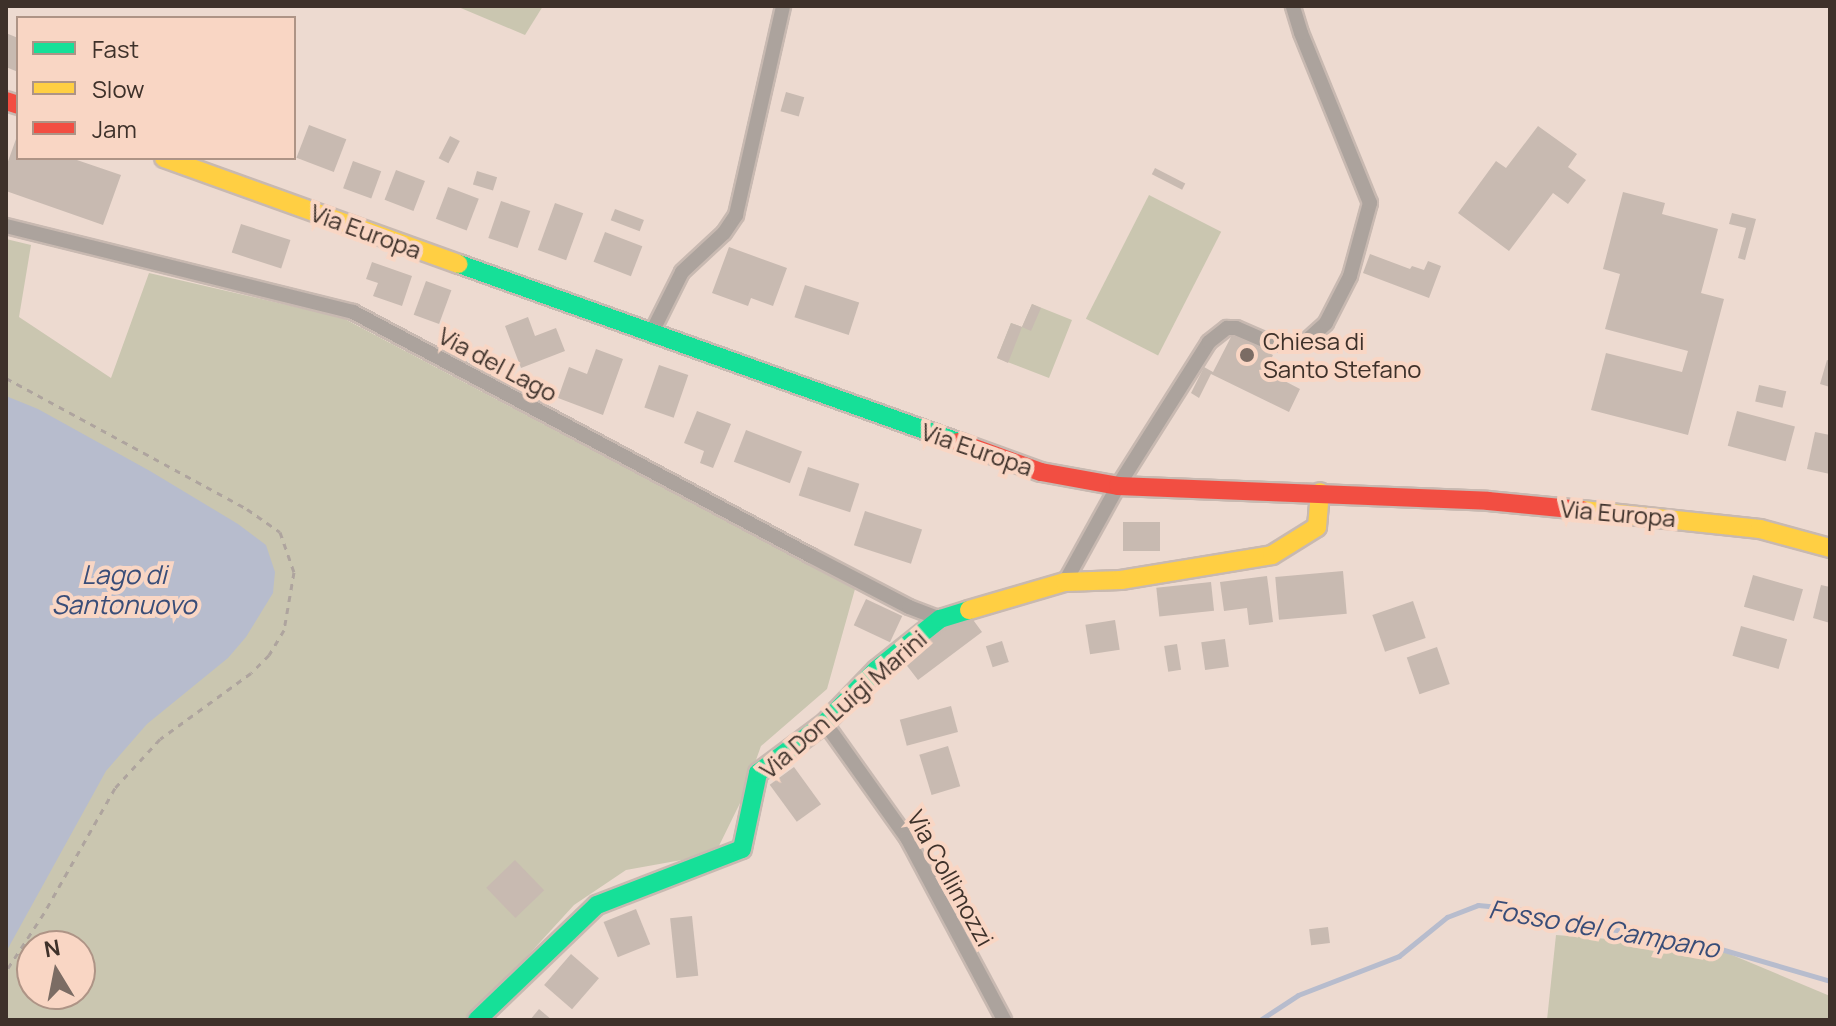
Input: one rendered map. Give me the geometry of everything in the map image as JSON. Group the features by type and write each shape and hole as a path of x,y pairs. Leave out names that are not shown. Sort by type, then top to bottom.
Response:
{"main road":[{"name":"Via Europa","path":"170,160 1041,472 1118,486 1204,492 1320,492 1488,501 1703,521 1760,529 1830,548"},
{"name":"Via Don Luigi Marini","path":"477,1020 597,905 742,849 758,773 825,723 876,670 940,619 1065,582 1121,580 1272,555 1317,527 1320,492"}],"street":[{"path":"651,334 682,272 724,233 736,215 783,6"},
{"path":"1065,582 1118,486 1209,342 1227,328 1236,328 1273,344 1303,344 1326,323 1350,276 1370,203 1293,6"},
{"name":"Via del Lago","path":"6,226 293,294 353,312 909,607 940,619"},
{"name":"Via Collimozzi","path":"825,723 907,838 1004,1020"}],"path":[{"path":"6,378 247,509 280,532 291,556 294,572 284,630 269,655 251,673 160,739 115,788 44,913 6,971"}],"shaded area":[{"path":"456,6 543,6 525,35"},
{"path":"1149,195 1221,232 1158,356 1086,319"},
{"path":"6,239 31,245 19,317 111,378 149,273 343,318 855,589 827,689 761,746 742,799 715,854 626,870 574,905 469,1020 6,1020"},
{"path":"1032,304 1072,320 1049,378 997,358 1011,323 1022,327"},
{"path":"1556,935 1713,947 1830,996 1830,1020 1547,1020"}],"water":[{"name":"Lago di Santonuovo","path":"6,396 38,409 238,524 266,545 275,572 273,593 246,637 228,658 147,724 106,771 6,952"}],"building":[{"path":"6,33 16,37 16,71 6,67"},
{"path":"786,92 804,97 799,116 780,111"},
{"path":"309,125 346,139 334,172 296,158"},
{"path":"1538,126 1577,154 1568,167 1586,180 1568,204 1553,193 1509,251 1458,213 1496,161 1506,168"},
{"path":"450,136 460,141 448,163 439,158"},
{"path":"16,139 16,160 77,160 121,175 103,225 6,191 6,167"},
{"path":"353,161 381,171 371,199 343,188"},
{"path":"1155,168 1185,183 1182,190 1152,174"},
{"path":"396,170 425,181 413,211 385,200"},
{"path":"477,171 497,177 493,191 473,184"},
{"path":"448,187 479,199 467,231 436,219"},
{"path":"1623,192 1665,203 1662,214 1718,229 1701,293 1724,299 1688,435 1591,410 1606,353 1682,372 1688,351 1605,329 1620,274 1603,269"},
{"path":"501,201 530,211 518,248 488,238"},
{"path":"555,203 583,213 566,260 538,250"},
{"path":"615,209 644,220 640,231 611,220"},
{"path":"1732,213 1756,219 1745,260 1738,258 1746,228 1729,224"},
{"path":"241,224 290,240 281,269 232,253"},
{"path":"605,232 642,246 631,276 594,262"},
{"path":"729,247 787,268 773,306 751,298 748,306 712,293"},
{"path":"1370,254 1410,269 1412,266 1424,270 1428,261 1441,266 1429,298 1363,273"},
{"path":"372,262 412,276 402,306 373,296 378,283 366,279"},
{"path":"426,281 451,290 439,324 414,315"},
{"path":"805,285 859,303 849,335 794,317"},
{"path":"1032,304 1041,308 1031,331 1022,327"},
{"path":"528,317 535,336 556,328 565,351 521,368 505,326"},
{"path":"1011,323 1022,327 1008,363 997,358"},
{"path":"1232,335 1273,355 1271,359 1281,363 1275,376 1300,389 1289,412 1211,374 1199,398 1191,393 1204,367 1213,372"},
{"path":"596,349 623,359 603,415 558,398 569,367 587,374"},
{"path":"1827,360 1830,361 1830,387 1820,384"},
{"path":"659,365 688,375 674,418 644,408"},
{"path":"1759,385 1786,391 1782,408 1755,402"},
{"path":"697,411 731,424 713,468 700,463 704,451 684,443"},
{"path":"1737,411 1795,427 1786,461 1728,446"},
{"path":"746,430 802,452 790,483 734,462"},
{"path":"1815,432 1830,435 1830,474 1807,469"},
{"path":"808,467 859,484 850,512 799,496"},
{"path":"865,511 922,530 911,564 854,545"},
{"path":"1123,522 1160,522 1160,551 1123,551"},
{"path":"1343,571 1347,614 1279,620 1275,577"},
{"path":"1753,575 1803,589 1794,621 1744,607"},
{"path":"1267,576 1273,622 1249,625 1247,608 1224,611 1220,582"},
{"path":"1211,582 1214,611 1159,617 1156,588"},
{"path":"1821,585 1830,587 1830,623 1813,618"},
{"path":"866,599 902,616 890,642 854,625"},
{"path":"1413,601 1426,638 1385,652 1372,615"},
{"path":"956,617 961,624 971,617 982,632 918,680 901,658"},
{"path":"1115,620 1120,650 1090,654 1085,625"},
{"path":"1741,626 1787,639 1779,669 1732,656"},
{"path":"1225,639 1229,667 1205,670 1201,642"},
{"path":"1002,641 1009,662 993,667 986,646"},
{"path":"1177,644 1181,670 1168,672 1164,646"},
{"path":"1437,647 1450,684 1419,694 1407,657"},
{"path":"951,706 958,732 907,746 900,720"},
{"path":"948,746 960,786 932,795 919,755"},
{"path":"794,767 821,804 797,822 770,785"},
{"path":"515,860 544,890 515,918 486,888"},
{"path":"636,909 650,944 618,957 604,922"},
{"path":"692,916 698,976 676,978 670,918"},
{"path":"1328,927 1330,943 1311,945 1309,929"},
{"path":"571,954 599,978 572,1009 544,985"},
{"path":"539,1009 552,1020 530,1020"}],"waterway":[{"name":"Fosso del Campano","path":"1260,1020 1298,995 1399,956 1447,917 1478,905 1520,909 1575,925 1683,938 1830,981"}],"traffic: fast":[{"path":"459,264 958,442"},
{"path":"477,1020 597,905 742,849 758,773 825,723 876,670 940,619 969,610"}],"traffic: slow":[{"path":"170,160 459,264"},
{"path":"969,610 1065,582 1121,580 1272,555 1317,527 1320,492"},
{"path":"1582,510 1760,529 1830,548"}],"traffic: jam":[{"path":"6,101 16,104"},
{"path":"958,442 1041,472 1118,486 1488,501 1582,510"}],"place":[{"name":"Chiesa di Santo Stefano","path":"1247,355"}]}
